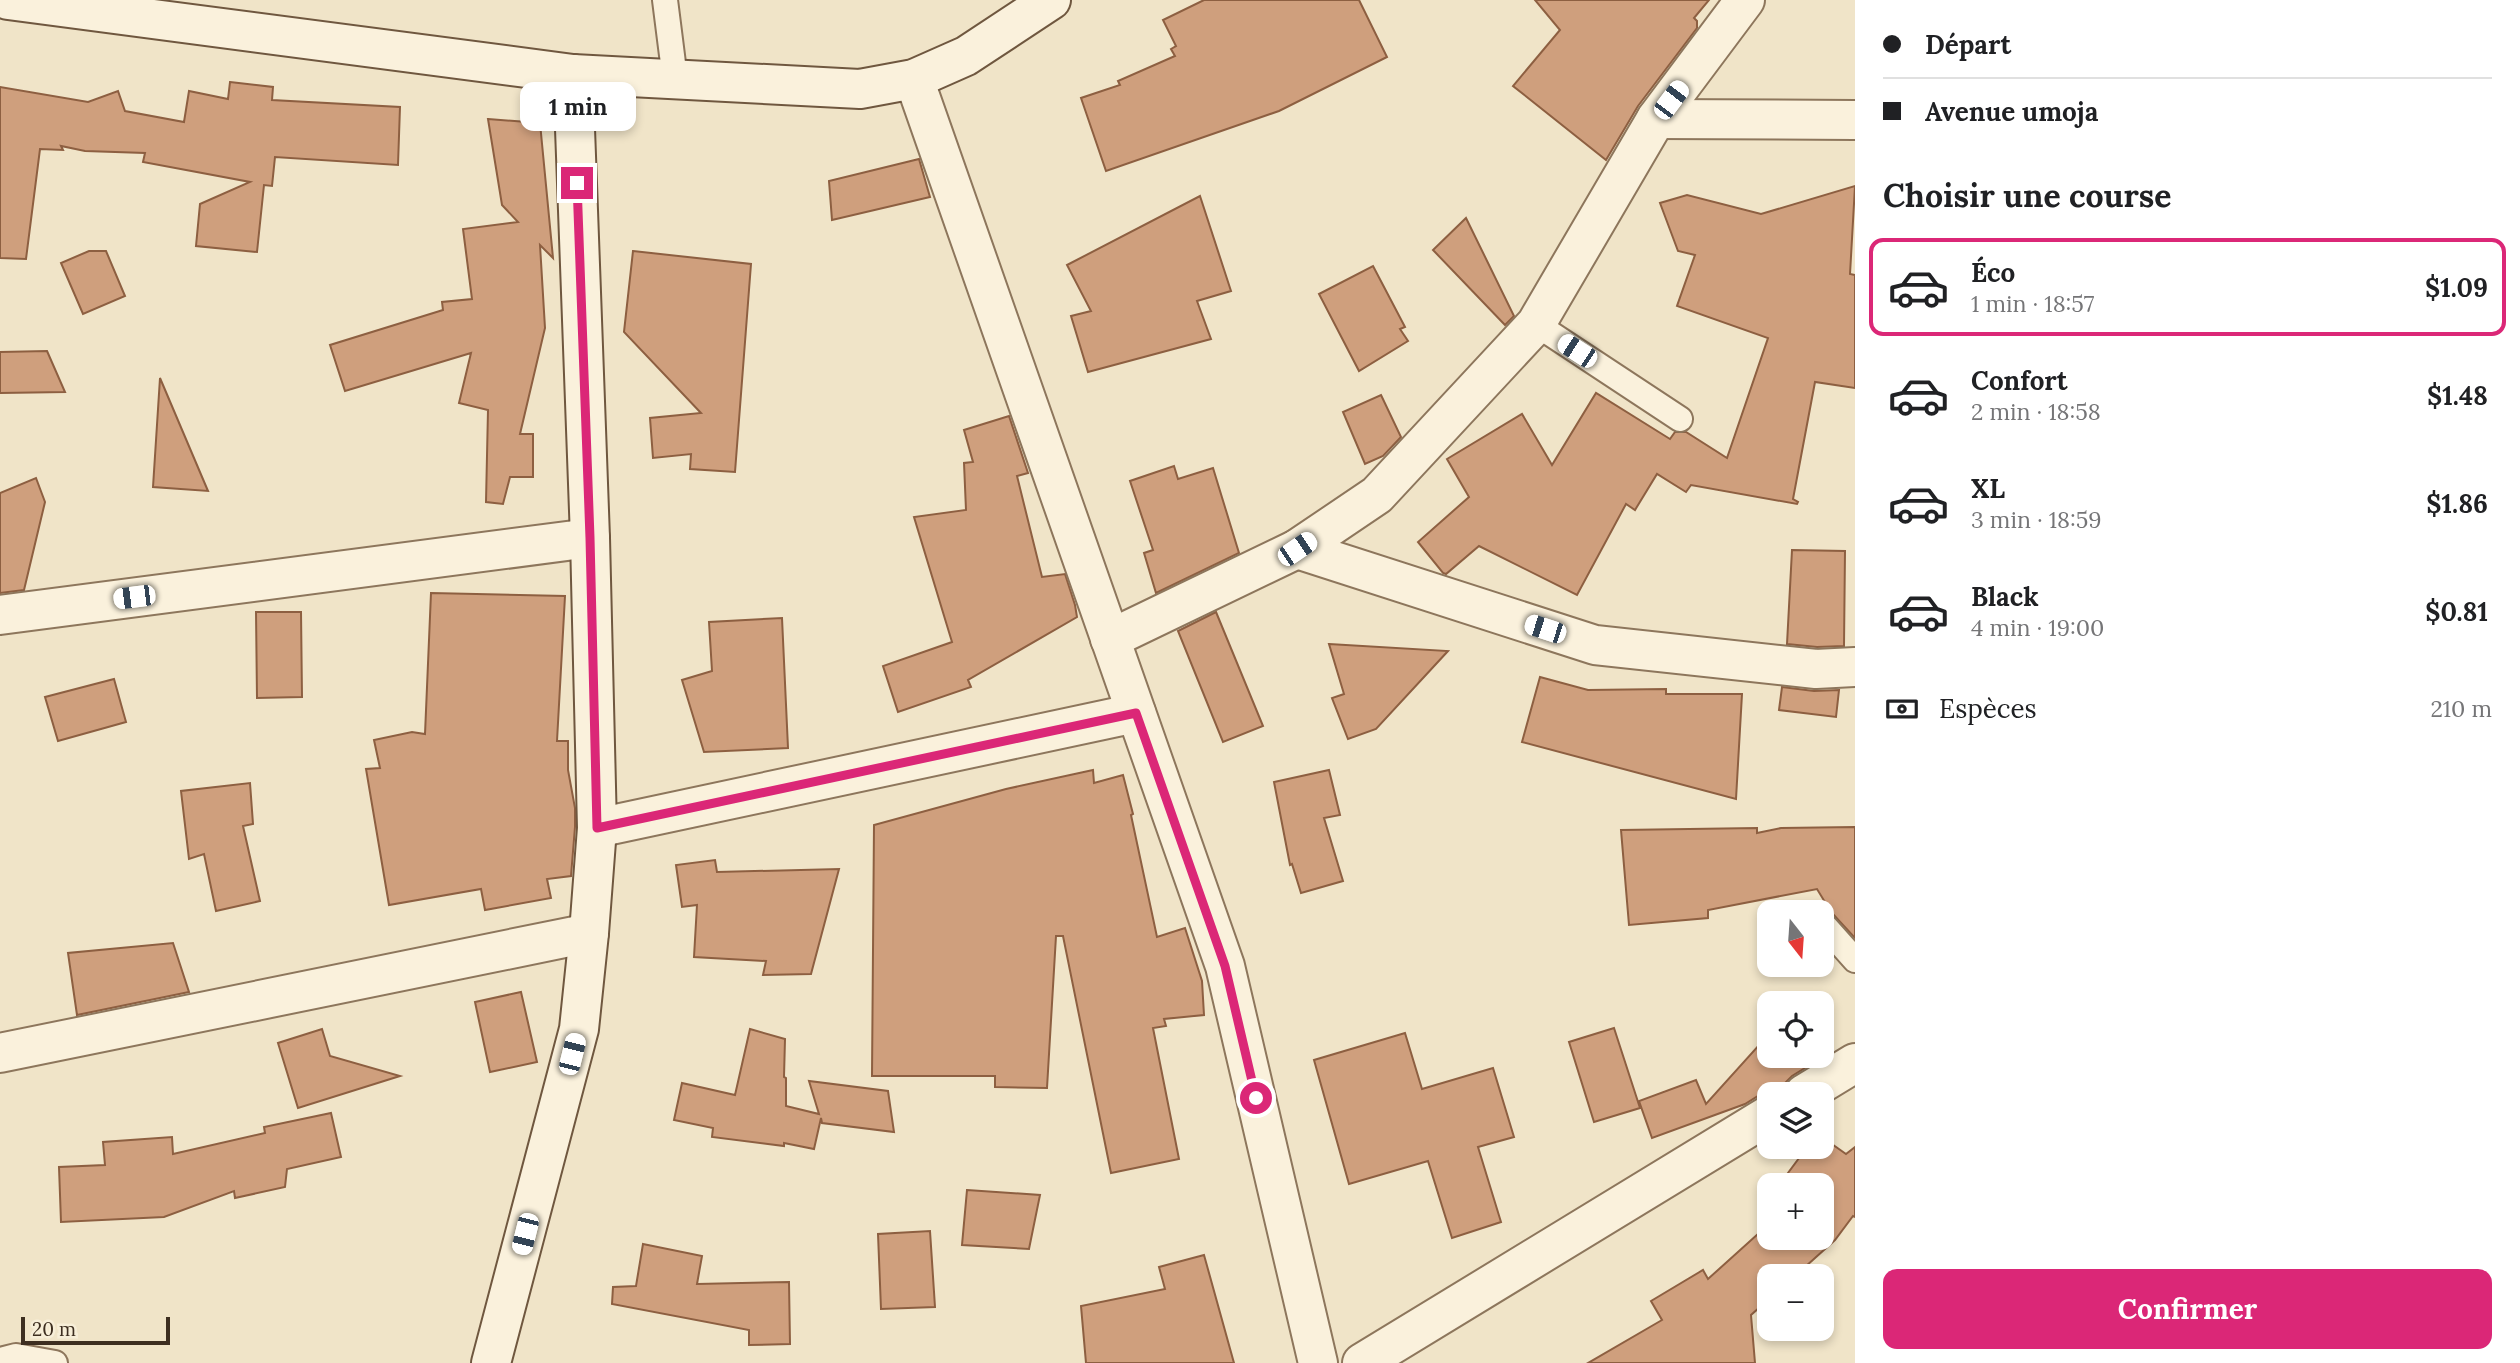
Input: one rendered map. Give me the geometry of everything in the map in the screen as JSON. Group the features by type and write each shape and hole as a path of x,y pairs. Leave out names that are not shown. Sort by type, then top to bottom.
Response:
{"street":[{"path":"8,0 87,6 573,74 860,89 914,79 966,56 1051,0"},
{"path":"1110,639 1297,549 1377,495 1536,324 1656,119 1745,0"},
{"path":"491,1363 579,1029 597,828 590,538 573,74"},
{"path":"914,79 1225,966 1318,1363"},
{"path":"1656,119 1855,120"},
{"path":"0,615 590,538"},
{"path":"1297,549 1595,645 1816,668 1855,667"},
{"path":"597,828 1136,713"},
{"path":"0,1054 589,933"},
{"path":"1824,1082 1855,1063"},
{"path":"1362,1363 1757,1122"}],"lane":[{"path":"666,0 676,79"},
{"path":"1536,324 1680,419"},
{"path":"1834,936 1855,960"},
{"path":"0,1360 16,1356 55,1363"}],"building":[{"path":"1204,0 1359,0 1387,57 1279,111 1106,171 1081,98 1120,85 1118,81 1175,56 1171,49 1176,46 1163,20"},
{"path":"1535,0 1709,0 1694,18 1697,28 1638,106 1606,160 1513,86 1560,30"},
{"path":"230,82 273,87 272,100 400,107 398,165 275,157 272,186 264,185 257,252 196,246 200,204 250,182 143,162 145,153 85,151 61,146 63,150 40,149 26,259 0,258 0,87 88,102 118,91 125,111 184,122 189,91 228,99"},
{"path":"488,119 540,123 553,258 540,245 545,328 520,434 533,434 533,477 510,477 503,504 486,502 488,410 459,403 471,353 345,391 330,345 443,310 442,302 472,299 463,229 518,222 502,205"},
{"path":"919,159 930,197 832,220 829,181"},
{"path":"1855,186 1850,274 1855,275 1855,388 1815,382 1793,499 1797,504 1691,485 1686,492 1657,474 1635,510 1626,504 1577,595 1479,546 1446,574 1443,573 1418,542 1469,497 1447,459 1522,414 1552,465 1596,393 1670,439 1675,432 1686,432 1727,458 1768,338 1677,306 1695,255 1678,251 1660,203 1687,195 1761,214"},
{"path":"1200,196 1231,291 1197,301 1211,339 1088,372 1071,316 1091,311 1067,265"},
{"path":"1466,218 1514,316 1505,325 1433,250"},
{"path":"89,251 106,251 125,296 83,314 61,263"},
{"path":"633,251 751,264 735,472 690,469 691,454 653,458 650,418 701,413 624,332"},
{"path":"1373,266 1405,327 1400,329 1408,341 1359,371 1319,294"},
{"path":"47,351 65,392 0,393 0,352"},
{"path":"160,378 208,491 153,487"},
{"path":"1381,395 1401,437 1383,456 1365,464 1343,412"},
{"path":"1009,416 1028,473 1017,476 1042,577 1065,574 1077,617 968,680 971,687 898,712 883,666 952,642 914,517 966,510 964,463 973,462 964,430"},
{"path":"1174,466 1178,479 1213,468 1239,553 1156,593 1144,553 1153,550 1130,481"},
{"path":"36,478 45,502 24,590 0,593 0,493"},
{"path":"1792,550 1845,551 1844,646 1787,644"},
{"path":"431,593 565,596 557,741 568,741 568,770 575,808 575,827 571,876 547,879 551,898 485,910 481,889 389,905 366,769 380,768 374,740 412,732 425,734"},
{"path":"256,612 301,612 302,697 257,698"},
{"path":"1216,612 1263,726 1223,742 1178,631"},
{"path":"782,618 788,748 704,752 682,680 712,671 709,622"},
{"path":"1329,644 1448,651 1376,729 1348,739 1332,698 1344,694"},
{"path":"1540,677 1588,690 1666,689 1666,694 1742,694 1736,799 1522,742"},
{"path":"114,679 126,722 58,741 45,697"},
{"path":"1782,687 1814,691 1839,690 1836,717 1779,710"},
{"path":"1093,770 1094,783 1123,775 1157,937 1185,928 1202,981 1204,1015 1164,1019 1166,1026 1153,1028 1179,1159 1111,1173 1063,936 1056,936 1047,1088 995,1087 995,1076 872,1076 874,825 1006,789"},
{"path":"1329,770 1340,815 1324,818 1343,881 1301,893 1292,864 1290,865 1274,782"},
{"path":"250,783 253,824 243,826 260,901 216,911 204,854 189,859 181,791"},
{"path":"1855,827 1855,938 1834,915 1834,900 1824,900 1817,889 1708,910 1708,918 1629,925 1621,830 1757,828 1757,833 1781,828"},
{"path":"715,860 717,872 839,869 811,974 763,975 766,961 694,957 697,905 682,907 676,865"},
{"path":"173,943 189,992 77,1015 68,953"},
{"path":"521,992 537,1062 490,1072 475,1002"},
{"path":"1614,1028 1640,1108 1594,1122 1569,1042"},
{"path":"322,1029 330,1056 400,1076 298,1108 278,1043"},
{"path":"750,1029 785,1039 786,1106 819,1114 809,1081 888,1091 894,1132 822,1123 821,1118 814,1149 784,1143 784,1146 712,1137 713,1128 674,1120 682,1083 735,1095"},
{"path":"1405,1033 1422,1089 1493,1068 1514,1137 1478,1147 1501,1222 1452,1238 1428,1161 1349,1184 1314,1060"},
{"path":"1757,1047 1757,1068 1805,1068 1786,1082 1757,1082 1757,1097 1745,1104 1652,1138 1639,1101 1696,1080 1706,1104"},
{"path":"331,1113 341,1157 287,1169 285,1187 235,1198 234,1191 164,1217 61,1222 59,1167 105,1165 103,1142 172,1137 173,1154 265,1133 264,1127"},
{"path":"1834,1146 1846,1154 1855,1147 1855,1217 1853,1216 1834,1241 1834,1173 1788,1173 1798,1159 1834,1159"},
{"path":"967,1190 1040,1195 1029,1249 962,1245"},
{"path":"930,1231 935,1307 881,1309 878,1234"},
{"path":"1757,1235 1757,1250 1824,1250 1808,1264 1757,1264 1757,1310 1751,1315 1755,1363 1588,1363 1662,1320 1651,1301 1703,1270 1708,1279"},
{"path":"643,1244 702,1256 697,1284 789,1282 790,1344 749,1345 749,1330 612,1304 613,1287 636,1286"},
{"path":"1204,1255 1234,1363 1086,1363 1081,1306 1165,1289 1159,1267"}],"route":[{"path":"577,183 597,828 1136,713 1225,966 1256,1098"}]}
